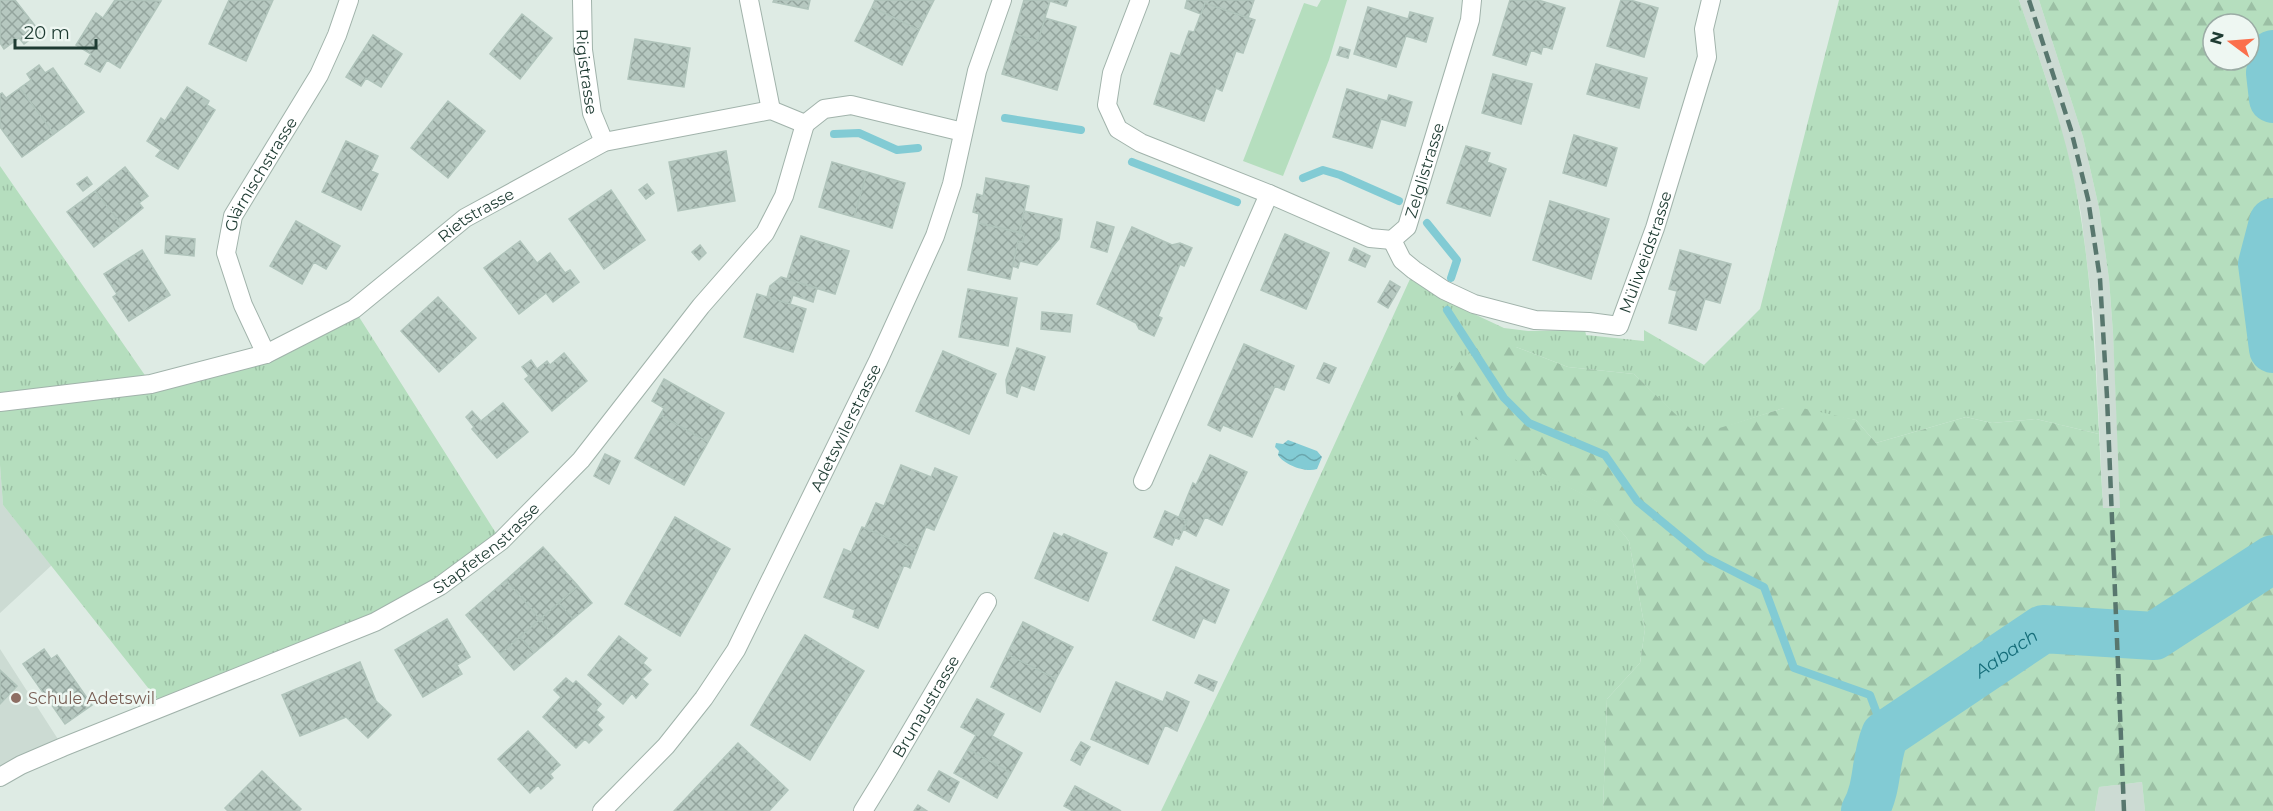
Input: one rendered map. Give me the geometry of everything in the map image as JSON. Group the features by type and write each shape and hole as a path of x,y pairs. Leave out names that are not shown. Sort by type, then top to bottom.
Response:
{"street":[{"name":"Glärnischstrasse","path":"266,354 243,305 226,253 232,216 319,75 338,34 349,0"},
{"name":"Rigistrasse","path":"582,0 583,50 592,113 604,142"},
{"path":"749,0 771,110 805,124 824,109 851,105 963,132"},
{"name":"Adetswilerstrasse","path":"602,811 666,746 704,698 736,650 914,284 952,184 977,71 1002,0"},
{"path":"1140,0 1112,73 1107,105 1119,129 1141,143 1269,194 1370,238 1392,240"},
{"name":"Zelglistrasse","path":"1392,240 1407,227 1470,20 1472,0"},
{"name":"Müliweidstrasse","path":"1392,240 1402,260 1408,265 1444,290 1473,304 1535,320 1589,322 1619,326 1655,228 1707,57 1704,29 1711,0"},
{"name":"Rietstrasse","path":"0,402 151,384 266,354 354,309 465,219 604,142 771,110"},
{"name":"Stapfetenstrasse","path":"0,777 21,765 63,747 375,622 440,586 501,542 581,459 701,306 765,233 784,196 805,124"},
{"path":"1143,481 1269,194"},
{"name":"Brunaustrasse","path":"863,811 987,602"}],"shaded area":[{"path":"2019,0 2039,0 2083,137 2099,208 2109,279 2113,333 2121,508 2103,508 2094,320 2081,213 2050,90"},
{"path":"0,465 3,505 52,565 0,613"},
{"name":"Schule Adetswil","path":"0,649 63,747 0,777"},
{"path":"2142,782 2145,811 2095,811 2099,787"}],"green space":[{"path":"1321,0 1347,0 1329,60 1283,176 1243,161 1304,3 1317,7"},
{"path":"1839,0 2019,0 2057,114 2075,184 2089,277 2099,434 2036,419 1992,423 1966,417 1876,443 1856,420 1784,408 1697,436 1634,374 1568,367 1516,347 1472,436 1598,502 1629,541 1645,629 1640,663 1607,699 1603,811 1161,811 1267,592 1410,279 1444,300 1504,328 1528,331 1585,330 1586,335 1644,341 1644,330 1704,365 1760,309"},
{"path":"2039,0 2273,0 2273,811 2145,811 2142,782 2099,787 2095,811 1603,811 1607,699 1640,663 1645,629 1629,541 1597,502 1472,437 1448,371 1476,348 1516,347 1568,367 1634,374 1697,435 1784,408 1802,408 1856,420 1876,443 1966,417 1992,423 2036,419 2099,434 2103,508 2120,508 2113,333 2109,279 2099,208 2083,137"},
{"path":"0,166 151,384 266,354 354,309 501,541 440,586 164,708 3,505 0,465"}],"water":[{"path":"1288,440 1317,451 1322,457 1317,469 1301,469 1281,459 1275,447 1276,443 1283,444"}],"building":[{"path":"0,0 15,0 40,32 24,44 19,38 4,49 0,43"},
{"path":"115,0 161,1 120,68 107,60 100,72 85,64 91,54 76,45 96,13 103,18"},
{"path":"229,0 273,0 246,61 209,44"},
{"path":"774,0 810,0 808,9 773,2"},
{"path":"875,0 934,0 919,30 872,7"},
{"path":"1024,0 1068,0 1066,6 1050,1 1038,41 1014,34"},
{"path":"1187,0 1254,0 1248,18 1205,3 1201,14 1185,8"},
{"path":"1510,0 1538,0 1565,8 1552,49 1543,46 1541,54 1531,50 1526,65 1493,55"},
{"path":"1621,0 1630,0 1658,8 1644,57 1607,46"},
{"path":"1205,3 1255,20 1243,53 1236,51 1222,91 1216,88 1204,121 1154,104 1171,53 1180,56 1189,31 1194,32"},
{"path":"872,7 919,30 902,65 855,41"},
{"path":"1368,7 1408,19 1410,12 1433,18 1426,42 1406,36 1396,67 1354,54"},
{"path":"522,14 552,38 520,79 490,54"},
{"path":"1045,18 1076,27 1057,90 1002,74 1014,34 1038,41"},
{"path":"373,35 402,54 381,87 366,78 361,86 346,77"},
{"path":"635,39 690,48 684,87 628,79"},
{"path":"1340,47 1350,50 1348,58 1337,55"},
{"path":"1596,64 1647,78 1639,108 1587,94"},
{"path":"39,65 45,73 53,68 84,112 54,134 20,88 31,80 27,74"},
{"path":"1493,74 1532,84 1521,124 1482,113"},
{"path":"187,87 209,101 207,105 215,110 178,169 156,156 161,150 147,141 161,118 165,121"},
{"path":"20,88 54,134 22,157 0,127 0,94 2,93 6,98"},
{"path":"1347,89 1387,101 1389,95 1412,102 1405,126 1381,119 1372,148 1333,137"},
{"path":"448,101 485,131 448,178 411,148"},
{"path":"1574,135 1617,148 1606,186 1563,173"},
{"path":"346,141 378,156 371,171 378,174 361,210 322,192"},
{"path":"1466,146 1490,153 1487,162 1506,169 1490,216 1447,203"},
{"path":"726,151 735,201 678,211 669,162"},
{"path":"832,162 867,172 854,217 819,207"},
{"path":"125,167 148,196 139,203 143,208 122,225 95,191"},
{"path":"867,172 905,183 892,228 854,217"},
{"path":"87,177 92,184 83,191 77,184"},
{"path":"986,178 1029,186 1020,232 978,223 979,214 973,212 977,194 983,196"},
{"path":"647,184 654,193 646,199 639,190"},
{"path":"611,190 645,240 604,269 569,219"},
{"path":"95,191 122,225 94,247 67,212"},
{"path":"1550,201 1609,219 1591,279 1533,260"},
{"path":"1024,211 1062,219 1059,239 1037,265 1020,261 1018,268 1013,266 1018,241 1023,242 1024,234 1019,233"},
{"path":"296,221 340,246 326,269 314,262 302,284 270,266"},
{"path":"1097,222 1114,227 1107,252 1091,247"},
{"path":"978,223 1024,234 1023,242 1018,241 1010,279 968,270"},
{"path":"1132,227 1172,245 1180,243 1192,248 1184,266 1180,264 1158,316 1162,318 1154,336 1139,329 1136,323 1097,304"},
{"path":"1285,234 1329,253 1306,309 1261,290"},
{"path":"166,236 195,239 194,256 165,253"},
{"path":"801,236 849,251 835,294 787,279"},
{"path":"520,241 537,263 550,253 565,273 570,270 579,282 553,302 546,293 519,314 484,268"},
{"path":"700,245 706,253 699,260 692,252"},
{"path":"1354,248 1370,256 1365,267 1349,260"},
{"path":"142,250 170,295 129,321 113,297 117,294 104,274"},
{"path":"1680,250 1731,264 1720,303 1705,299 1696,330 1669,323 1677,291 1669,289"},
{"path":"781,277 817,288 813,302 793,295 790,304 767,297 770,286"},
{"path":"1390,281 1400,287 1388,308 1378,302"},
{"path":"968,289 1017,298 1008,346 959,337"},
{"path":"757,294 806,309 793,352 744,337"},
{"path":"438,297 476,338 439,372 401,331"},
{"path":"1042,312 1072,315 1070,332 1041,329"},
{"path":"1244,344 1294,366 1284,390 1275,386 1252,437 1223,425 1220,431 1208,425"},
{"path":"1017,348 1045,357 1034,390 1021,385 1017,397 1007,393 1006,380"},
{"path":"943,351 996,374 969,434 916,411"},
{"path":"564,353 587,381 552,411 525,379 529,376 522,367 531,360 537,369 547,361 550,365"},
{"path":"1324,363 1336,368 1329,383 1317,378"},
{"path":"664,379 724,413 708,442 660,415 664,408 652,401"},
{"path":"503,403 528,432 497,458 472,429 474,427 466,417 472,411 481,421"},
{"path":"660,415 708,442 684,485 635,458"},
{"path":"605,454 620,461 609,484 594,476"},
{"path":"1210,455 1247,472 1222,525 1205,517 1196,536 1183,529 1187,521 1179,517 1193,483 1196,485"},
{"path":"901,465 931,477 935,468 957,477 934,530 926,527 917,550 865,528 876,503 884,506"},
{"path":"1165,511 1187,521 1179,539 1175,538 1172,545 1154,537"},
{"path":"675,517 730,549 680,636 625,604"},
{"path":"862,527 917,550 910,568 904,565 878,628 853,617 855,610 824,597 844,549 851,552"},
{"path":"1054,533 1062,537 1064,534 1107,553 1088,601 1035,578"},
{"path":"543,547 578,586 540,619 506,580"},
{"path":"1176,567 1229,590 1215,623 1203,618 1194,638 1153,620"},
{"path":"506,580 540,619 500,654 466,615"},
{"path":"578,586 592,603 573,619 559,603"},
{"path":"559,603 573,619 554,636 540,619"},
{"path":"447,619 470,657 457,665 462,674 423,697 395,650"},
{"path":"540,619 554,636 534,653 520,637"},
{"path":"1023,622 1073,647 1056,679 1007,654"},
{"path":"805,635 864,671 810,760 751,725"},
{"path":"619,636 647,658 643,663 651,670 642,679 648,684 636,698 632,693 623,704 588,675"},
{"path":"520,637 534,653 514,670 500,654"},
{"path":"44,649 51,659 57,655 92,705 65,724 23,664"},
{"path":"1007,654 1056,679 1040,712 991,687"},
{"path":"360,662 376,701 391,715 368,738 346,717 300,736 282,695"},
{"path":"0,670 17,686 0,704"},
{"path":"1199,675 1217,682 1213,691 1195,683"},
{"path":"566,678 573,684 576,681 601,704 596,710 604,717 597,725 602,730 589,743 585,739 576,748 543,717 561,697 554,690"},
{"path":"1116,682 1163,702 1167,692 1189,702 1177,731 1165,725 1148,764 1091,739"},
{"path":"977,699 1004,714 992,736 1022,753 1011,773 968,749 976,735 961,727"},
{"path":"528,731 560,765 550,774 553,778 541,789 538,785 530,793 498,759"},
{"path":"1081,742 1090,747 1085,755 1076,750"},
{"path":"738,743 788,790 769,811 674,811"},
{"path":"968,749 1011,773 997,798 954,773"},
{"path":"1076,750 1085,755 1080,765 1071,760"},
{"path":"262,771 301,809 299,811 228,811 225,808"},
{"path":"939,771 959,782 949,802 928,790"},
{"path":"1075,786 1121,811 1073,811 1064,806"},
{"path":"918,805 927,811 914,811"}],"waterway":[{"name":"Aabach","path":"2273,54 2270,73 2273,99"},
{"path":"1005,118 1081,130"},
{"path":"834,134 859,133 897,150 918,148"},
{"path":"1132,162 1237,202"},
{"path":"1303,178 1323,170 1399,201"},
{"name":"Aabach","path":"2273,222 2262,264 2273,349"},
{"path":"1427,223 1457,260 1451,278"},
{"name":"Aabach","path":"2267,304 2273,302"},
{"path":"1447,310 1504,398 1529,423 1605,455 1637,501 1705,557 1764,587 1794,668 1870,695 1885,735"},
{"name":"Aabach","path":"1865,811 1872,792 1885,735 2043,629 2154,636 2273,559"}],"railway":[{"path":"2029,0 2071,130 2088,199 2100,279 2124,811"}],"place":[{"name":"Schule Adetswil","path":"16,698"}]}
